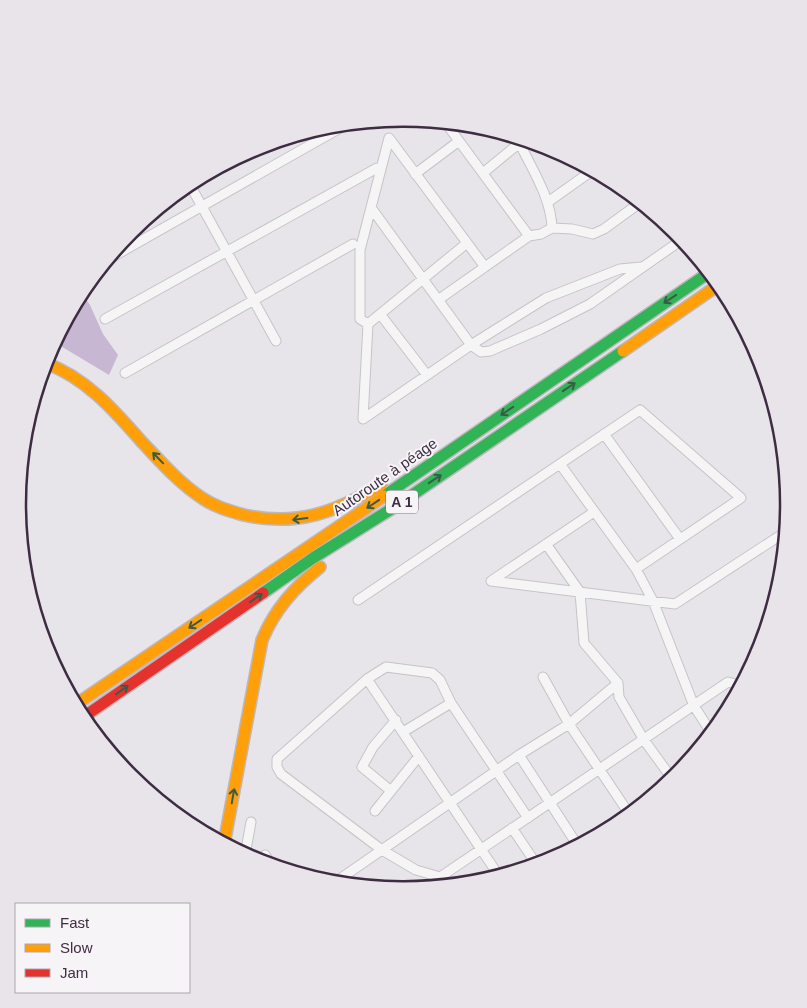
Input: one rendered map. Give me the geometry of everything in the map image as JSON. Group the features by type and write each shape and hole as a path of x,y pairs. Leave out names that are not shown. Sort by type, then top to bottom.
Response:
{"highway":[{"name":"Autoroute à péage","path":"82,701 399,486 704,276"},
{"name":"A 1","path":"89,713 313,558 396,506 713,289"},
{"path":"53,366 62,370 92,391 116,413 180,481 201,498 225,510 253,518 278,521 303,519 324,514 370,492 447,445 468,437"},
{"path":"225,836 262,640 273,615 287,596 301,582 363,535 396,506"}],"street":[{"path":"451,130 529,236"},
{"path":"125,250 329,134"},
{"path":"368,324 360,319 360,250 389,138 485,267"},
{"path":"415,174 459,141"},
{"path":"483,173 517,145"},
{"path":"521,146 548,202 552,216 552,228"},
{"path":"105,319 377,168"},
{"path":"548,202 587,174"},
{"path":"193,191 276,341"},
{"path":"438,300 529,236 541,234 552,228 592,234 604,229 634,206"},
{"path":"372,209 471,344 481,352 490,351 541,329 590,304 676,244"},
{"path":"467,243 368,324 363,419 471,344 546,298 620,270 644,266"},
{"path":"125,373 353,244"},
{"path":"380,314 427,375"},
{"path":"358,600 640,410 741,498 636,569"},
{"path":"604,434 680,539"},
{"path":"560,464 636,569 653,601 694,706 708,727"},
{"path":"594,512 491,581 675,604 779,536"},
{"path":"546,544 580,592 584,643 618,683 619,697 644,740 668,773"},
{"path":"440,877 416,870 382,850 281,774 277,767 278,759 367,679 386,667 432,673 440,680 451,703 528,818"},
{"path":"543,678 569,724 626,808"},
{"path":"367,679 495,870"},
{"path":"437,879 728,682 735,684"},
{"path":"344,876 519,755 569,724 618,683"},
{"path":"403,732 451,703"},
{"path":"391,791 362,767 373,747 396,720"},
{"path":"519,755 574,840"},
{"path":"375,811 419,756"},
{"path":"246,847 251,822"},
{"path":"512,828 533,858"}],"shaded area":[{"path":"86,300 103,334 118,355 109,375 61,346"}],"traffic: fast":[{"path":"384,496 704,276"},
{"path":"263,593 313,558 396,506 623,351"}],"traffic: slow":[{"path":"623,351 713,289"},
{"path":"53,366 73,377 98,396 178,479 202,498 223,508 244,515 263,518 299,518 332,510 381,485"},
{"path":"82,701 384,496"},
{"path":"225,836 262,640 273,618 286,600 320,567"}],"traffic: jam":[{"path":"89,713 263,593"}]}
